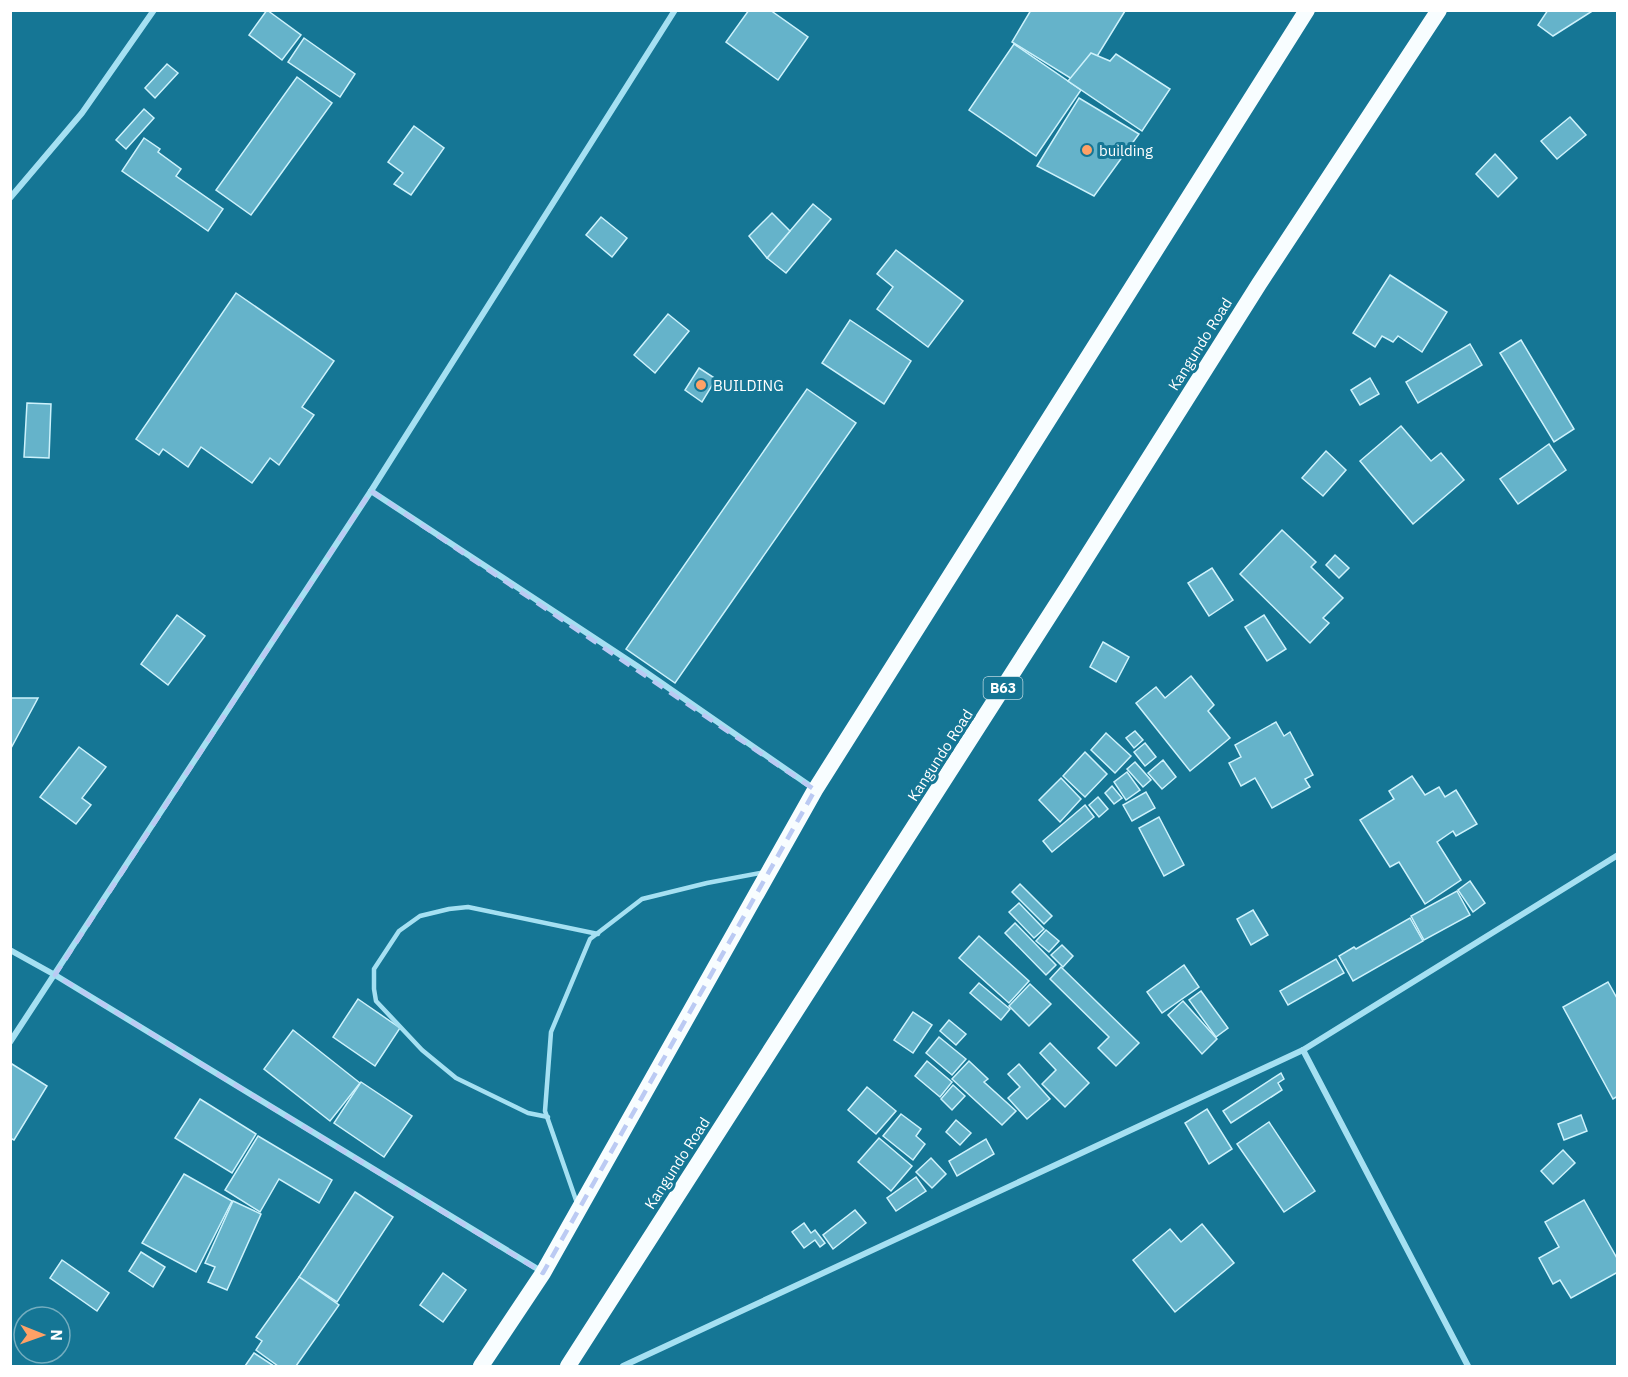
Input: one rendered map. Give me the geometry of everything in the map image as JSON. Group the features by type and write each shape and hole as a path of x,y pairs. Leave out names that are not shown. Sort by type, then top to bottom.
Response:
{"highway":[{"path":"481,1366 543,1273 815,790 1307,10"},
{"name":"Kangundo Road","path":"568,1366 1063,595 1259,284 1439,10"}],"street":[{"path":"10,198 82,114 154,10"},
{"path":"10,1042 371,490 675,10"},
{"path":"371,490 637,666 815,790"},
{"path":"623,1366 1303,1050 1617,855"},
{"path":"10,950 55,975 543,1273"},
{"path":"1303,1050 1468,1366"}],"lane":[{"path":"579,1209 545,1111 551,1032 590,939 642,899 770,871"},
{"path":"548,1118 528,1113 456,1078 422,1050 376,1001 374,969 399,931 420,916 449,909 468,907 598,934"}],"highlighted area":[{"path":"371,491 815,790 543,1273 55,975"}],"building":[{"path":"267,10 301,35 282,60 249,35"},
{"path":"749,10 770,10 808,37 778,80 726,42"},
{"path":"1031,10 1125,11 1080,84 1012,42"},
{"path":"1548,10 1594,10 1553,36 1538,25"},
{"path":"304,38 355,74 340,97 288,62"},
{"path":"1014,44 1081,90 1036,156 969,110"},
{"path":"1091,53 1110,61 1116,54 1170,89 1142,131 1068,81"},
{"path":"167,64 178,73 155,98 145,88"},
{"path":"297,77 332,103 251,215 216,190"},
{"name":"building","path":"1079,98 1139,134 1094,196 1037,166"},
{"path":"144,109 154,118 126,149 116,140"},
{"path":"1570,117 1586,135 1557,159 1541,141"},
{"path":"414,126 444,148 411,195 394,184 403,173 388,162"},
{"path":"144,138 160,149 158,152 181,169 176,176 223,209 208,231 122,171"},
{"path":"1495,154 1517,178 1498,197 1476,174"},
{"path":"813,204 831,219 786,273 767,258"},
{"path":"772,213 790,231 767,258 749,236"},
{"path":"601,217 627,238 612,257 586,235"},
{"path":"896,250 963,301 928,347 877,309 893,287 877,274"},
{"path":"1390,275 1447,312 1422,352 1398,336 1393,342 1382,336 1375,347 1353,333"},
{"path":"236,293 334,361 302,407 314,415 279,465 270,458 252,483 201,447 188,467 163,449 159,455 136,439"},
{"path":"668,314 689,331 655,373 634,355"},
{"path":"850,320 911,361 884,404 822,363"},
{"path":"1521,340 1574,429 1554,442 1500,353"},
{"path":"1470,344 1482,365 1418,403 1406,382"},
{"name":"BUILDING","path":"699,368 716,379 702,402 685,390"},
{"path":"1370,378 1379,394 1360,405 1351,390"},
{"path":"807,389 856,423 675,683 626,649"},
{"path":"27,403 51,404 49,458 24,457"},
{"path":"1401,426 1431,461 1441,453 1464,480 1413,524 1360,461"},
{"path":"1549,444 1566,470 1518,504 1500,479"},
{"path":"1326,451 1346,470 1323,496 1302,478"},
{"path":"1282,530 1316,562 1311,567 1343,598 1323,618 1329,623 1310,643 1240,574"},
{"path":"1335,555 1349,568 1339,578 1326,565"},
{"path":"1212,568 1233,600 1209,616 1188,583"},
{"path":"177,615 205,636 168,685 141,664"},
{"path":"1264,615 1286,649 1267,661 1245,627"},
{"path":"1103,642 1129,657 1116,682 1090,667"},
{"path":"1191,676 1214,705 1208,711 1230,738 1190,771 1136,703 1156,687 1165,698"},
{"path":"10,698 38,698 10,750"},
{"path":"1276,722 1284,736 1290,732 1313,775 1305,779 1310,787 1272,808 1255,778 1241,786 1229,763 1241,757 1235,745"},
{"path":"1135,731 1143,740 1134,748 1126,738"},
{"path":"1106,733 1131,756 1115,773 1091,750"},
{"path":"1145,743 1156,757 1145,766 1134,752"},
{"path":"79,747 106,767 82,798 91,805 76,824 40,797"},
{"path":"1085,752 1107,774 1085,797 1063,776"},
{"path":"1163,760 1176,777 1162,789 1148,773"},
{"path":"1135,762 1151,780 1143,787 1127,769"},
{"path":"1127,772 1140,790 1126,800 1114,782"},
{"path":"1412,776 1425,795 1439,787 1445,797 1456,790 1477,824 1456,836 1453,831 1437,842 1461,880 1425,904 1399,862 1390,867 1360,820 1394,799 1389,791"},
{"path":"1061,778 1081,799 1060,822 1039,800"},
{"path":"1112,786 1122,798 1114,804 1105,793"},
{"path":"1146,792 1155,808 1132,821 1123,805"},
{"path":"1098,797 1108,809 1099,817 1089,805"},
{"path":"1085,805 1094,817 1052,852 1043,841"},
{"path":"1159,817 1184,865 1164,876 1139,828"},
{"path":"1470,881 1485,903 1473,912 1458,890"},
{"path":"1020,884 1052,916 1044,924 1012,892"},
{"path":"1457,891 1470,915 1424,940 1411,916"},
{"path":"1019,903 1044,929 1034,938 1009,912"},
{"path":"1253,910 1268,935 1251,945 1237,919"},
{"path":"1410,918 1423,941 1353,981 1339,956 1354,947 1356,949"},
{"path":"1015,923 1056,965 1046,975 1005,933"},
{"path":"1046,930 1059,941 1049,952 1036,941"},
{"path":"979,936 1029,981 1009,1003 959,958"},
{"path":"1062,945 1073,956 1063,967 1051,955"},
{"path":"1336,959 1344,973 1288,1005 1280,991"},
{"path":"1184,965 1199,987 1162,1013 1147,992"},
{"path":"1061,967 1139,1043 1116,1066 1098,1048 1109,1037 1050,979"},
{"path":"1608,982 1618,1000 1618,1096 1613,1099 1563,1007"},
{"path":"979,983 1010,1009 1001,1020 970,993"},
{"path":"1030,984 1051,1004 1029,1026 1009,1006"},
{"path":"1201,991 1228,1028 1216,1037 1189,1000"},
{"path":"358,999 400,1028 375,1066 333,1037"},
{"path":"1183,1001 1217,1039 1202,1054 1168,1015"},
{"path":"913,1012 932,1025 913,1053 894,1040"},
{"path":"949,1020 966,1034 956,1045 940,1031"},
{"path":"293,1030 360,1083 330,1121 264,1069"},
{"path":"939,1037 966,1059 952,1075 926,1053"},
{"path":"1050,1043 1089,1083 1065,1107 1042,1084 1056,1070 1040,1053"},
{"path":"927,1061 952,1082 940,1097 915,1076"},
{"path":"969,1061 988,1079 984,1082 1016,1111 1002,1125 952,1079"},
{"path":"12,1064 47,1086 14,1140 10,1138 10,1067"},
{"path":"1019,1064 1050,1099 1027,1119 1008,1098 1020,1087 1008,1074"},
{"path":"1281,1073 1284,1079 1278,1083 1282,1090 1231,1123 1223,1111"},
{"path":"361,1082 412,1116 384,1157 334,1123"},
{"path":"953,1085 965,1096 952,1110 941,1099"},
{"path":"867,1087 896,1111 876,1134 848,1110"},
{"path":"200,1099 256,1134 232,1173 175,1138"},
{"path":"1207,1109 1232,1149 1209,1164 1185,1123"},
{"path":"901,1114 921,1129 916,1136 925,1144 913,1160 883,1136"},
{"path":"1581,1115 1587,1131 1564,1140 1558,1124"},
{"path":"956,1120 971,1133 960,1145 946,1132"},
{"path":"1269,1122 1315,1191 1284,1212 1237,1144"},
{"path":"258,1136 332,1180 319,1203 279,1179 260,1212 225,1190"},
{"path":"879,1138 912,1166 891,1191 858,1162"},
{"path":"986,1139 994,1154 957,1176 949,1161"},
{"path":"1563,1150 1575,1163 1553,1184 1541,1171"},
{"path":"931,1158 946,1174 932,1188 916,1172"},
{"path":"184,1174 232,1201 196,1272 142,1243"},
{"path":"916,1177 926,1191 896,1211 887,1198"},
{"path":"355,1192 393,1217 337,1302 299,1277"},
{"path":"1584,1200 1618,1260 1618,1272 1571,1298 1560,1280 1553,1284 1539,1258 1559,1247 1545,1222"},
{"path":"233,1201 261,1214 227,1290 208,1282 215,1267 205,1263"},
{"path":"855,1210 866,1223 833,1249 823,1235"},
{"path":"804,1223 811,1233 815,1230 825,1243 820,1247 815,1240 804,1248 792,1232"},
{"path":"1202,1224 1234,1263 1175,1312 1133,1260 1170,1229 1181,1242"},
{"path":"141,1252 165,1267 153,1287 129,1271"},
{"path":"62,1260 109,1293 97,1311 50,1278"},
{"path":"443,1273 466,1290 443,1322 420,1305"},
{"path":"299,1277 339,1305 296,1366 278,1366 256,1350 262,1341 256,1337"},
{"path":"254,1353 274,1366 245,1366"}],"place":[{"name":"building","path":"1087,150"},
{"name":"BUILDING","path":"701,385"}]}
